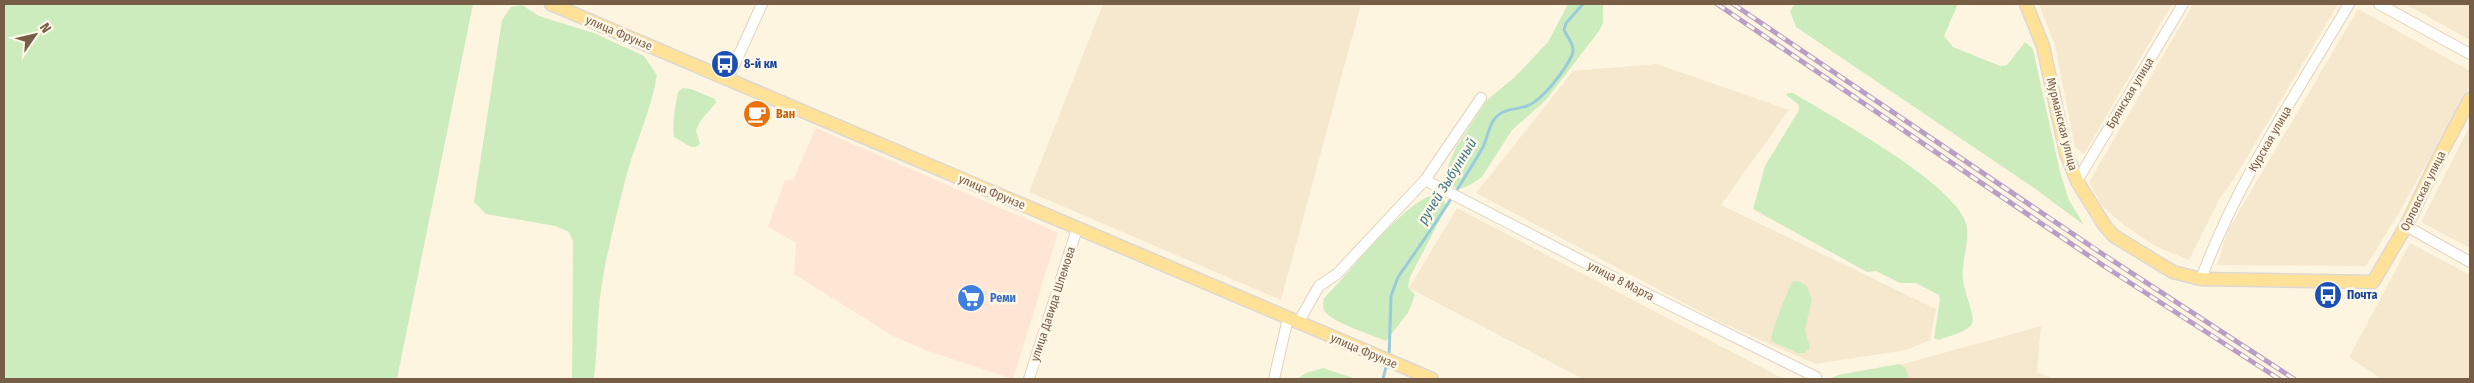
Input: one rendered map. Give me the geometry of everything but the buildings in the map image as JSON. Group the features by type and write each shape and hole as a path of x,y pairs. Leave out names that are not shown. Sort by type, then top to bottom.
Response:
{"main road":[{"name":"улица Фрунзе","path":"551,4 1432,379"},
{"name":"Мурманская улица","path":"2026,4 2043,46 2066,153 2077,181 2104,226 2114,236 2174,272 2201,279 2373,282"},
{"name":"Орловская улица","path":"2373,282 2406,226 2437,161 2470,99"}],"street":[{"path":"728,79 762,4"},
{"name":"Брянская улица","path":"2077,181 2183,4"},
{"name":"Курская улица","path":"2201,279 2214,245 2243,185 2349,4"},
{"path":"2379,4 2470,54"},
{"path":"1274,379 1293,320 1319,286 1337,274 1425,180 1481,98"},
{"name":"улица 8 Марта","path":"1425,180 1617,279 1810,374 1816,379"},
{"path":"2406,226 2470,262"},
{"name":"улица Давида Шлемова","path":"1029,379 1077,229"}],"shaded area":[{"path":"1103,4 1361,4 1281,300 1029,192"},
{"path":"2039,4 2172,4 2084,154 2075,147 2055,46"},
{"path":"2193,4 2338,4 2234,179 2219,200 2189,260 2155,246 2121,223 2102,206 2089,182"},
{"path":"2405,4 2470,4 2470,40"},
{"path":"2358,9 2470,71 2470,86 2396,218 2366,266 2217,265 2228,230"},
{"path":"1657,64 1789,110 1721,205 1936,309 1930,340 1906,350 1815,364 1718,321 1476,193 1573,71"},
{"path":"2470,125 2470,248 2421,222"},
{"path":"816,128 1058,233 1013,379 928,351 893,336 794,274 796,243 768,227 785,180 793,180"},
{"path":"1457,208 1784,379 1583,379 1409,288"},
{"path":"2410,243 2470,275 2470,379 2382,379 2349,357"},
{"path":"2041,326 2037,372 2054,379 1849,379"}],"green space":[{"path":"4,4 473,4 397,379 4,379"},
{"path":"1568,4 1603,4 1603,23 1599,31 1546,100 1512,130 1482,177 1460,189 1451,186 1444,176 1456,147 1487,100 1515,77 1548,42"},
{"path":"1795,4 1958,4 1944,36 1953,47 2000,66 2007,65 2025,42 2033,49 2060,172 2069,200 2084,225 2034,188 1796,27 1790,11"},
{"path":"522,5 539,16 594,33 644,56 657,75 651,102 625,181 606,259 599,307 594,379 572,379 573,241 569,232 555,226 486,214 474,202 502,20 511,7"},
{"path":"683,88 691,89 715,99 716,103 701,120 696,130 700,144 696,147 691,147 674,137 673,131 678,92"},
{"path":"1793,93 1912,167 1953,202 1967,226 1963,277 1973,316 1970,327 1938,340 1934,338 1939,295 1916,283 1900,283 1876,271 1867,272 1753,209 1765,166 1799,110 1799,105 1786,95"},
{"path":"1434,195 1444,199 1446,208 1410,277 1408,287 1415,295 1408,313 1386,341 1330,317 1323,308 1324,298 1393,224 1422,200"},
{"path":"1798,281 1807,286 1812,299 1805,330 1810,348 1805,353 1797,353 1771,341 1776,321 1792,282"},
{"path":"1899,364 1906,368 1908,379 1829,379 1838,375"},
{"path":"1323,368 1356,379 1297,379 1306,373"}],"waterway":[{"name":"ручей Зыбунный","path":"1389,357 1391,296 1398,277 1484,146 1493,121 1500,114 1508,110 1527,106 1540,98 1553,84 1569,61 1573,49 1564,30 1566,23 1583,4"},
{"name":"ручей Зыбунный","path":"1383,379 1387,363"}],"railway":[{"path":"1717,4 2104,266 2279,379"},
{"path":"1733,4 2104,255 2294,379"}],"place":[{"name":"8-й км","path":"725,64"},
{"name":"Ван","path":"757,114"},
{"name":"Почта","path":"2328,295"},
{"name":"Реми","path":"971,298"}]}
